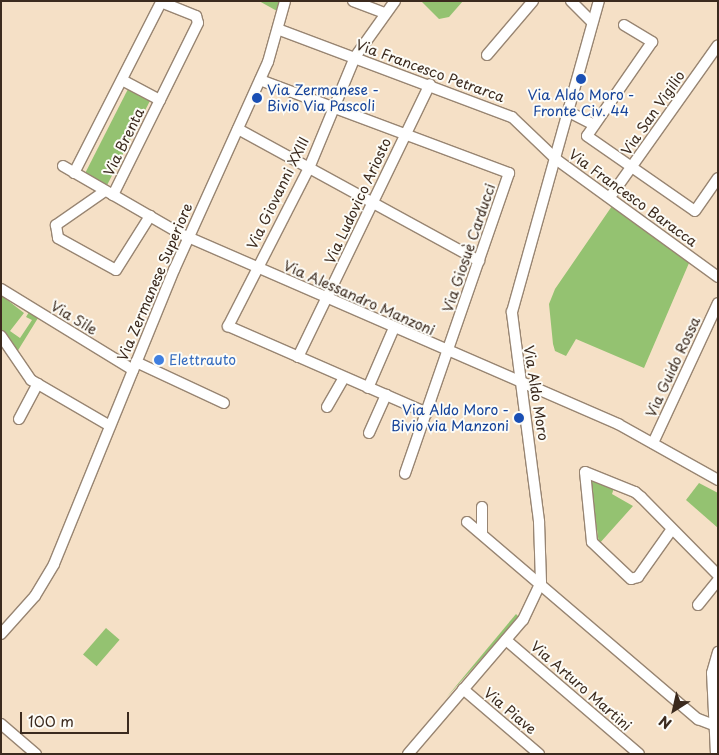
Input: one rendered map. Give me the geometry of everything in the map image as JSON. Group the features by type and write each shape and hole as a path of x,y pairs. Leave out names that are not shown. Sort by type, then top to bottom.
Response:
{"street":[{"name":"Via Zermanese Superiore","path":"1,634 50,573 188,237 260,80 280,30 285,1"},
{"path":"353,1 385,13"},
{"name":"Via Giovanni XXIII","path":"298,357 228,326 309,168 332,108 355,57 395,1"},
{"path":"487,56 533,1"},
{"path":"571,1 592,22"},
{"name":"Via Aldo Moro","path":"408,754 529,611 541,582 539,521 520,383 513,301 557,160 599,1"},
{"name":"Via Brenta","path":"74,173 161,2 196,16 198,23 160,100 109,193"},
{"path":"624,24 652,42 587,136 695,211 718,178"},
{"name":"Via Francesco Petrarca","path":"280,30 430,84 512,117 557,160"},
{"name":"Via San Vigilio","path":"610,197 718,45"},
{"name":"Via Brenta","path":"122,80 160,100"},
{"path":"260,80 404,136"},
{"name":"Via Ludovico Ariosto","path":"298,357 328,300 430,84"},
{"path":"569,112 594,125"},
{"path":"238,129 479,261"},
{"name":"Via Giosuè Carducci","path":"404,136 509,173 449,353 405,474"},
{"name":"Via Francesco Baracca","path":"557,160 718,278"},
{"name":"Via Alessandro Manzoni","path":"63,166 188,237 654,442 718,480"},
{"path":"109,193 56,225 58,238 116,270 150,216"},
{"name":"Via Sile","path":"1,289 134,366 224,403"},
{"name":"Via Guido Rossa","path":"654,442 718,303"},
{"path":"368,388 394,328"},
{"path":"1,336 38,384 110,426"},
{"path":"298,357 426,413"},
{"path":"327,407 344,377"},
{"path":"19,419 38,384"},
{"path":"368,433 386,395"},
{"path":"672,529 638,577 631,578 592,542 585,472 628,488 672,529 718,575"},
{"path":"482,507 482,534"},
{"path":"467,522 541,582 698,719 711,724"},
{"path":"698,605 718,580"},
{"name":"Via Arturo Martini","path":"506,640 639,754"},
{"path":"716,754 715,737 711,724 712,673 718,652"},
{"name":"Via Piave","path":"463,690 539,754"},
{"path":"1,724 36,754"}],"green space":[{"path":"259,1 280,1 279,12 277,11"},
{"path":"421,1 463,1 449,17 439,19"},
{"path":"128,89 150,100 107,185 85,174"},
{"path":"612,206 689,263 644,368 576,339 566,356 555,351 553,344 549,304 555,289"},
{"path":"1,295 24,313 10,331 20,338 32,320 26,317 29,312 38,318 17,352 1,329"},
{"path":"590,479 614,488 612,494 633,506 599,544"},
{"path":"699,483 718,493 718,528 686,500"},
{"path":"516,614 519,617 446,698"},
{"path":"106,628 120,640 97,666 83,654"}],"place":[{"name":"Via Aldo Moro - Fronte Civ. 44","path":"581,79"},
{"name":"Via Zermanese - Bivio Via Pascoli","path":"257,98"},
{"name":"Elettrauto","path":"159,360"},
{"name":"Via Aldo Moro - Bivio via Manzoni","path":"519,418"}]}
